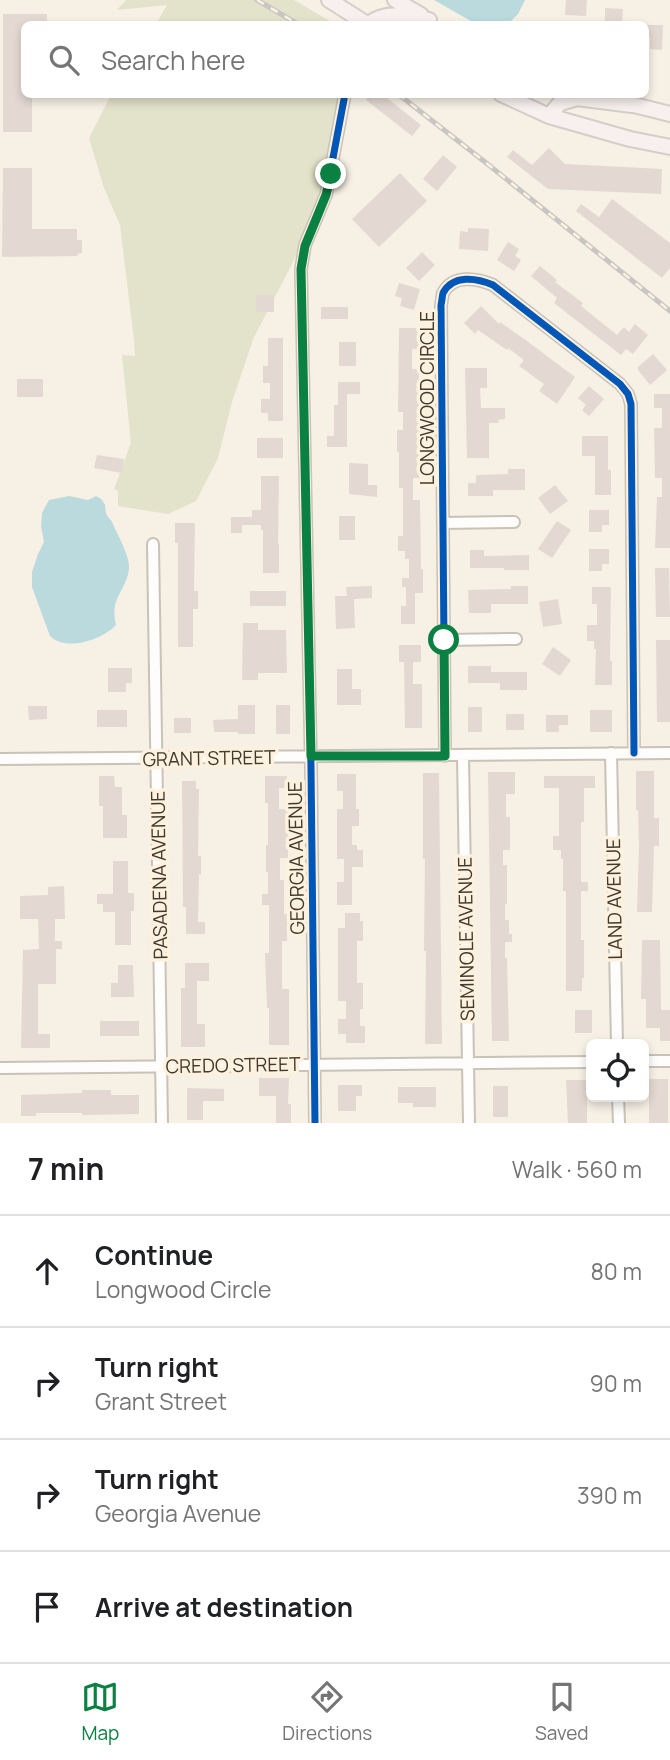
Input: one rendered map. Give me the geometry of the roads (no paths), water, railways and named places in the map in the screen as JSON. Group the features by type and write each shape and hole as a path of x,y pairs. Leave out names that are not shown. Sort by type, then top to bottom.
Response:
{"main road":[{"path":"329,0 363,21"},
{"path":"395,0 430,21"},
{"path":"372,21 393,15 426,21"},
{"path":"510,98 549,116 670,148"},
{"path":"549,116 560,103 578,98 632,105"},
{"path":"610,98 670,114"}],"street":[{"name":"GEORGIA AVENUE","path":"315,1123 301,269 305,246 326,195 344,98"},
{"name":"LONGWOOD CIRCLE","path":"445,756 441,305 444,293 451,285 471,279 493,285 620,383 628,394 631,404 634,753"},
{"path":"443,523 513,522"},
{"name":"PASADENA AVENUE","path":"153,544 162,1123"},
{"path":"444,640 516,639"},
{"name":"LAND AVENUE","path":"611,753 617,1039"},
{"name":"GRANT STREET","path":"0,759 670,753"},
{"name":"SEMINOLE AVENUE","path":"463,756 469,1123"},
{"path":"649,1061 670,1061"},
{"name":"CREDO STREET","path":"0,1068 586,1062"},
{"path":"618,1102 618,1123"}],"water":[{"path":"434,0 525,0 511,21 471,21"},
{"path":"69,496 88,500 96,496 102,500 129,563 128,576 115,608 116,625 102,635 74,644 57,641 50,636 32,587 32,572 44,542 42,513 49,500"}],"railway":[{"path":"257,0 293,21"},
{"path":"403,98 670,311"}]}
